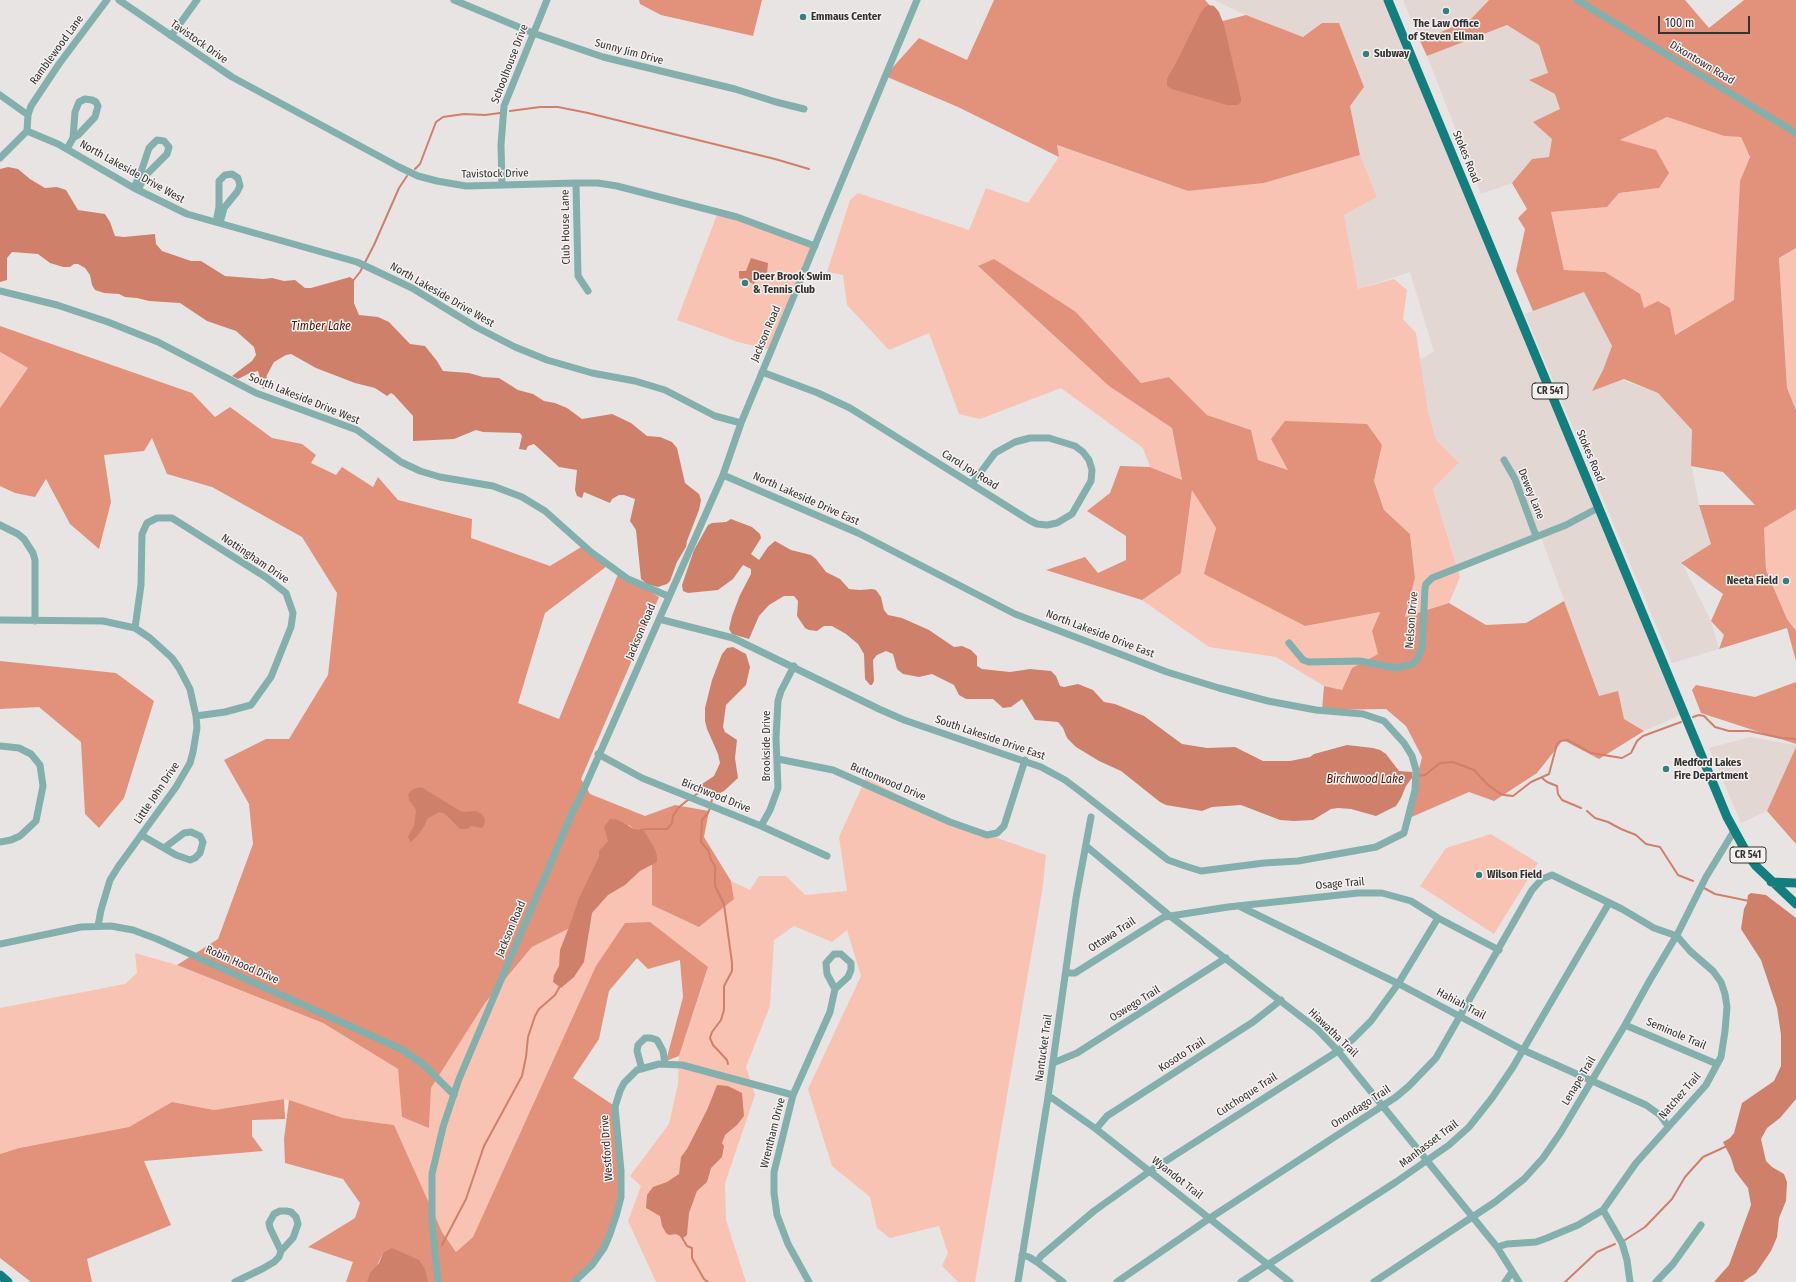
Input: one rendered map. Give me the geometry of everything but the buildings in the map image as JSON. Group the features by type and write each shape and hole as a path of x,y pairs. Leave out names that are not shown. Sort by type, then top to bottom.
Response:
{"main road":[{"name":"Stokes Road","path":"1388,0 1598,508 1734,831 1749,857 1771,882 1796,904"},
{"path":"1771,882 1796,883"},
{"path":"0,1275 8,1282"}],"street":[{"name":"Ramblewood Lane","path":"28,115 39,94 59,64 107,0"},
{"name":"Tavistock Drive","path":"119,0 232,77 405,170 427,179 456,185 475,186 576,183 598,183 617,186 737,217 815,246"},
{"path":"171,36 196,0"},
{"name":"Sunny Jim Drive","path":"454,0 533,33 603,57 735,89 804,109"},
{"name":"Schoolhouse Drive","path":"502,185 501,146 504,106 547,0"},
{"name":"Jackson Road","path":"438,1282 432,1221 431,1182 437,1147 454,1095 478,1035 598,754 723,474 741,423 918,0"},
{"name":"Dixontown Road","path":"1577,0 1796,133"},
{"path":"0,95 28,115 26,131 0,158"},
{"path":"67,149 73,138 91,122 97,112 98,106 96,102 85,99 79,102 74,112 73,138"},
{"name":"North Lakeside Drive West","path":"26,131 67,149 136,189 187,214 357,262 412,288 476,327 515,348 540,358 592,373 636,381 661,389 715,416 741,423"},
{"path":"157,140 164,141 169,147 167,154 145,176 136,189 149,148 157,140"},
{"path":"232,174 238,178 240,186 224,208 218,223 219,181 225,175 232,174"},
{"name":"Club House Lane","path":"576,183 578,276 588,291"},
{"name":"South Lakeside Drive West","path":"0,290 58,305 108,322 158,342 256,393 356,430 401,462 420,471 440,478 493,486 508,490 534,503 591,552 628,579 668,596"},
{"name":"Carol Joy Road","path":"762,372 818,393 850,408 1029,520 1047,525 1065,520 1072,514 1081,500 1091,481 1092,470 1089,460 1083,452 1075,446 1049,438 1022,440 1002,448 990,459 972,484"},
{"name":"Dewey Lane","path":"1504,460 1515,479 1536,536"},
{"name":"North Lakeside Drive East","path":"723,474 858,533 1015,614 1167,672 1268,701 1316,710 1363,714 1384,720 1400,737 1412,756 1416,770 1416,784 1407,820"},
{"name":"Nelson Drive","path":"1289,643 1303,660 1309,662 1360,661 1396,668 1412,664 1417,660 1422,648 1425,588 1432,578 1571,523 1598,508"},
{"name":"Nottingham Drive","path":"135,628 141,585 142,534 147,523 157,518 172,518 267,578 286,593 293,613 291,627 271,676 251,705 225,712 196,716"},
{"path":"0,525 18,534 33,553 35,560 35,621"},
{"name":"South Lakeside Drive East","path":"659,619 734,638 898,717 1042,767 1070,784 1168,860 1201,870 1298,861 1376,848 1402,835 1407,820"},
{"name":"Little John Drive","path":"0,620 103,621 135,628 160,646 179,668 190,689 196,716 196,740 190,763 176,787 110,880 98,926"},
{"name":"Brookside Drive","path":"761,826 770,810 778,788 776,738 778,701 781,691 794,666"},
{"path":"0,746 19,748 31,754 40,765 43,786 36,821 20,836 11,840 0,842"},
{"name":"Birchwood Drive","path":"598,754 642,778 761,826 827,856"},
{"name":"Buttonwood Drive","path":"778,759 833,770 950,822 986,834 997,833 1004,826 1025,760"},
{"name":"Nantucket Trail","path":"1018,1282 1048,1097 1076,898 1091,817"},
{"name":"Lenape Trail","path":"1374,1282 1499,1200 1524,1179 1543,1158 1592,1080 1677,936 1706,877 1734,831"},
{"path":"141,835 176,855 190,860 195,858 200,853 203,842 200,836 191,832 184,833 164,848"},
{"name":"Hiawatha Trail","path":"1086,846 1170,916 1281,1000 1316,1029 1338,1051 1497,1247 1519,1282"},
{"name":"Natchez Trail","path":"1497,1247 1507,1244 1536,1242 1578,1225 1603,1210 1619,1185 1668,1126 1706,1085 1721,1057 1727,1007 1723,987 1713,971 1690,951 1677,936 1654,928 1609,903 1552,875 1542,879"},
{"name":"Onondago Trail","path":"1117,1282 1210,1218 1384,1106 1404,1091 1436,1058 1499,950 1523,904 1542,879"},
{"name":"Osage Trail","path":"1170,916 1239,906 1358,893 1382,893 1411,901 1438,918 1499,950"},
{"name":"Manhasset Trail","path":"1241,1282 1396,1182 1449,1145 1469,1127 1502,1084 1609,903"},
{"name":"Hahiah Trail","path":"1239,906 1398,984 1523,1050 1646,1105 1660,1115 1668,1126"},
{"name":"Ottawa Trail","path":"1066,973 1075,973 1153,922 1170,916"},
{"name":"Cutchoque Trail","path":"1037,1262 1041,1256 1094,1211 1150,1171 1338,1051 1367,1025 1398,984 1438,918"},
{"name":"Robin Hood Drive","path":"0,944 81,927 98,926 126,928 157,939 401,1049 423,1064 454,1095"},
{"path":"834,954 841,954 851,963 851,970 848,977 835,989 827,974 826,963 834,954"},
{"name":"Oswego Trail","path":"1053,1062 1077,1054 1226,958"},
{"name":"Wrentham Drive","path":"809,1282 788,1244 777,1215 774,1193 774,1172 793,1095 830,1012 835,989"},
{"name":"Kosoto Trail","path":"1096,1129 1107,1116 1253,1022 1281,1000"},
{"name":"Seminole Trail","path":"1625,1025 1717,1064"},
{"path":"642,1069 637,1051 638,1045 645,1038 657,1040 663,1051 665,1064"},
{"name":"Westford Drive","path":"574,1282 592,1266 610,1234 621,1196 621,1171 616,1108 620,1091 624,1083 637,1070 655,1064 682,1065 793,1095"},
{"name":"Wyandot Trail","path":"1048,1097 1052,1098 1096,1129 1290,1282"},
{"path":"1603,1210 1622,1243 1627,1260 1630,1282"},
{"path":"235,1282 268,1266 279,1258 281,1251 293,1238 298,1224 296,1217 291,1212 286,1211 280,1211 274,1214 269,1223 281,1251"},
{"path":"1656,1282 1673,1264 1701,1225"},
{"path":"1022,1255 1037,1262 1063,1282"},
{"path":"1505,1282 1512,1272"}],"shaded area":[{"path":"639,0 762,0 753,36 661,15 640,4"},
{"path":"994,0 1205,0 1223,21 1246,15 1303,37 1322,23 1339,23 1364,87 1350,106 1360,155 1264,183 1188,191 1057,145 1059,157 958,107 885,76 919,38 967,60"},
{"path":"1214,0 1388,0 1685,713 1644,731 1623,719 1618,691 1599,697 1540,534 1458,569 1433,489 1459,463 1436,440 1428,411 1420,359 1434,352 1410,272 1358,289 1344,215 1377,197 1360,155 1350,106 1364,87 1339,23 1322,23 1303,37 1246,15"},
{"path":"1403,0 1489,0 1471,19 1420,41"},
{"path":"1489,0 1685,0 1709,28 1744,0 1796,0 1796,248 1779,258 1787,388 1796,410 1796,509 1764,528 1766,570 1787,619 1796,631 1796,661 1787,628 1719,649 1724,635 1711,621 1723,594 1681,563 1711,544 1699,505 1755,505 1723,472 1691,466 1692,430 1658,393 1624,379 1592,391 1603,370 1612,346 1584,292 1533,311 1516,271 1525,229 1518,218 1527,209 1512,183 1532,159 1549,157 1552,139 1533,122 1560,109 1555,94 1529,80 1548,73 1539,45 1507,25 1427,56 1420,41 1471,19","holes":["1667,117 1724,136 1741,137 1750,157 1740,181 1734,300 1675,335 1670,308 1658,301 1644,308 1640,294 1605,272 1564,270 1551,212 1607,207 1619,193 1659,188 1669,173 1656,150 1620,140"]},
{"path":"1507,25 1539,45 1548,73 1530,80 1555,94 1560,109 1549,157 1532,159 1512,183 1481,194 1427,56"},
{"path":"1667,117 1724,136 1741,137 1750,157 1740,181 1735,300 1674,335 1670,308 1658,301 1644,308 1605,272 1564,270 1551,212 1607,207 1619,193 1659,188 1620,140"},
{"path":"1056,145 1188,191 1264,183 1360,155 1377,197 1344,215 1358,289 1394,279 1407,290 1403,319 1416,333 1428,411 1436,440 1459,463 1433,489 1460,577 1449,603 1405,617 1415,578 1410,534 1384,510 1374,481 1382,445 1289,470 1258,460 1251,430 1207,415 1169,377 1141,383 1076,312 978,266 1109,386 1172,428 1182,480 1150,467 1143,448 1061,388 980,419 959,414 929,333 889,350 847,305 843,275 827,272 850,200 858,193 969,230 986,188 1028,203 1059,157"},
{"name":"Deer Brook Swim & Tennis Club","path":"718,212 815,246 771,350 738,342 677,320"},
{"path":"1796,248 1796,410 1787,388 1779,258"},
{"path":"994,259 1076,312 1141,383 1169,377 1207,415 1251,430 1258,460 1288,470 1271,439 1285,421 1367,424 1382,445 1374,481 1384,510 1410,534 1415,578 1405,617 1449,603 1486,625 1526,623 1564,601 1599,696 1618,691 1624,719 1644,731 1599,759 1563,740 1537,773 1494,801 1469,792 1407,819 1422,757 1406,726 1386,709 1322,710 1324,686 1342,690 1352,668 1378,654 1372,631 1380,612 1305,626 1204,574 1216,528 1192,490 1181,573 1142,600 1046,570 1085,557 1098,573 1126,560 1126,536 1087,511 1110,493 1120,466 1150,467 1182,480 1172,428 1109,386 978,266"},
{"path":"1584,292 1612,346 1603,370 1592,391 1622,380 1658,393 1692,430 1691,463 1699,505 1711,544 1682,563 1711,621 1719,649 1672,663 1525,314"},
{"path":"0,326 192,393 215,417 230,407 272,438 302,444 316,455 311,463 336,475 342,467 373,487 378,477 398,500 472,519 471,538 550,566 583,546 607,566 545,613 518,703 559,719 619,572 659,597 581,779 590,794 645,816 675,805 709,811 704,837 731,881 734,899 699,927 652,905 652,844 629,825 568,929 532,947 485,1003 431,1088 429,1128 402,1117 398,1069 323,1023 177,965 218,939 253,844 249,804 224,760 266,739 289,739 328,675 337,593 302,537 212,487 167,474 152,438 144,451 104,455 111,502 99,549 70,524 46,479 35,497 15,493 0,486 0,408 28,368 0,352"},
{"path":"0,352 28,368 0,408"},
{"path":"1192,490 1216,528 1205,574 1305,626 1380,611 1372,631 1378,654 1352,668 1342,690 1324,686 1276,657 1209,647 1142,600 1181,573"},
{"path":"1796,509 1796,631 1787,619 1766,570 1764,528"},
{"path":"0,661 116,673 154,701 124,798 99,828 85,814 81,742 39,707 0,709"},
{"path":"1796,682 1796,744 1701,713 1692,690 1696,685 1755,697"},
{"path":"1750,737 1796,745 1796,747 1767,811 1741,823 1709,748"},
{"path":"1796,747 1796,844 1767,811"},
{"path":"866,778 951,822 1046,855 1042,892 975,1282 958,1282 942,1266 948,1253 939,1226 890,1238 877,1228 870,1197 832,1166 808,1089 861,976 847,930 832,942 794,926 774,940 770,1006 746,1067 755,1095 725,1183 726,1220 746,1282 656,1282 628,1221 641,1186 630,1176 669,1124 678,1084 679,1056 708,968 625,923 473,1237 456,1252 442,1232 394,1125 343,1118 284,1099 214,1110 172,1102 129,1127 19,1148 0,1154 0,1008 125,984 137,973 135,953 177,965 323,1023 398,1069 402,1117 429,1127 431,1088 485,1003 532,947 568,929 629,825 652,844 652,905 734,899 731,881 750,890 759,876 786,876 805,895 847,891 839,837"},
{"name":"Wilson Field","path":"1491,834 1538,863 1494,934 1420,886 1446,848"},
{"path":"650,922 708,967 679,1056 666,1061 683,997 680,960 648,969 637,958 609,991 599,1039 573,1078 616,1107 621,1188 608,1241 578,1277 570,1282 424,1282 383,1253 369,1282 346,1282 353,1262 308,1247 355,1218 360,1203 343,1179 285,1163 284,1139 289,1100 343,1118 394,1125 442,1232 456,1252 473,1237 596,966 625,923"},
{"path":"284,1099 285,1119 252,1120 252,1136 263,1151 144,1161 171,1225 87,1259 92,1282 31,1282 0,1258 0,1154 19,1148 129,1127 172,1102 214,1110"}],"water":[{"path":"1209,5 1214,6 1219,12 1224,25 1241,98 1241,102 1237,105 1227,105 1172,89 1167,86 1167,79 1200,14 1205,7"},
{"name":"Timber Lake","path":"8,167 18,169 30,179 45,188 57,187 66,190 78,210 105,214 110,222 115,236 124,237 155,234 156,244 162,251 191,261 201,261 225,276 263,279 272,278 284,281 295,280 305,288 311,288 350,277 354,280 354,303 359,315 378,317 389,322 410,344 425,346 443,371 469,373 483,377 499,378 518,390 533,394 544,401 555,403 567,408 582,419 612,414 631,423 647,436 660,437 672,442 677,448 685,483 699,494 701,500 686,547 677,562 670,581 667,584 658,587 647,584 641,579 636,530 630,521 635,499 624,495 619,495 612,499 610,503 584,492 582,498 577,496 575,490 577,470 559,467 534,444 528,446 526,450 519,449 522,436 520,433 483,432 476,430 454,439 413,441 413,416 394,395 391,393 387,396 375,388 355,383 316,368 291,354 286,355 274,362 267,375 265,388 263,389 258,371 238,379 232,376 252,361 256,355 254,347 236,331 207,321 180,303 149,301 95,290 92,285 90,275 85,268 78,264 74,264 70,267 63,267 50,263 38,254 12,252 7,258 7,280 0,282 0,169"},
{"path":"751,258 768,263 767,274 758,274 754,284 739,278 739,271 746,271"},
{"name":"Birchwood Lake","path":"731,519 752,527 760,534 761,538 751,554 759,560 768,547 775,541 791,550 811,555 826,572 840,579 849,589 876,590 881,597 884,610 888,615 902,618 929,630 954,647 962,646 971,650 977,656 977,666 982,669 1010,672 1030,669 1051,671 1056,676 1060,686 1064,687 1078,684 1093,690 1104,702 1115,704 1144,716 1182,744 1207,748 1235,747 1263,761 1290,761 1310,757 1314,754 1347,745 1373,748 1386,754 1399,771 1412,772 1412,778 1406,786 1396,806 1376,816 1351,809 1338,808 1331,809 1313,820 1294,821 1280,820 1241,805 1212,807 1202,811 1166,805 1160,802 1121,771 1099,761 1076,747 1067,738 1063,728 1058,722 1035,720 1022,699 1011,707 1003,708 993,699 966,699 959,695 954,685 932,674 919,677 903,674 897,669 893,654 886,651 877,655 873,660 874,681 872,685 870,685 865,679 864,654 858,644 846,634 832,626 824,626 817,631 805,628 797,616 798,601 794,596 784,596 769,605 759,616 749,639 732,634 729,629 732,616 740,595 751,574 751,569 743,565 733,579 718,590 688,593 683,591 682,585 694,550 708,525 712,523 726,522"},
{"path":"733,647 746,654 750,667 746,685 726,705 723,727 725,732 737,740 735,758 738,778 724,791 714,796 708,796 698,790 699,786 714,776 720,763 718,754 707,729 705,721 705,708 712,680 722,654 727,648"},
{"path":"421,787 462,812 476,811 481,813 485,819 484,825 482,828 471,826 467,829 460,829 444,813 439,812 427,819 425,825 411,842 408,837 414,826 416,810 409,800 408,794 413,789"},
{"path":"610,819 618,820 634,829 644,831 655,849 657,862 640,871 625,885 608,895 592,913 584,962 574,977 561,988 553,982 554,975 559,966 560,950 579,898 599,857 599,851 608,841 604,827"},
{"path":"1751,893 1766,895 1796,918 1796,1099 1780,1118 1767,1128 1761,1139 1766,1161 1772,1167 1784,1174 1787,1182 1786,1201 1779,1218 1777,1237 1771,1251 1756,1273 1743,1282 1714,1282 1729,1265 1751,1205 1748,1188 1735,1171 1731,1158 1723,1142 1730,1138 1734,1133 1742,1103 1774,1081 1781,1066 1781,1035 1777,1008 1761,960 1741,929 1744,909 1747,903 1748,895"},
{"path":"717,1085 728,1086 742,1093 744,1116 737,1125 725,1135 722,1143 724,1146 722,1157 711,1168 707,1182 697,1191 689,1213 687,1235 683,1238 676,1234 669,1235 662,1226 660,1216 646,1208 647,1195 653,1187 667,1182 679,1174 681,1157 687,1149 707,1110"},
{"path":"392,1248 419,1260 425,1269 428,1282 367,1282 370,1273 379,1263 383,1253"}],"waterway":[{"path":"510,111 540,107 558,107 775,159 809,169"},
{"path":"415,169 420,164 436,122 443,117 464,114 485,115 500,113"},
{"path":"352,282 360,272 374,245 399,188 407,176"},
{"path":"1693,717 1699,715 1704,716 1715,727 1729,731 1749,731 1781,738 1796,739"},
{"path":"1417,776 1425,775 1440,763 1453,762 1474,770 1487,784 1499,793 1513,796 1531,782 1549,774 1557,744 1560,741 1568,740 1591,753 1622,758 1631,753 1637,741 1643,736 1681,722"},
{"path":"1542,778 1557,786 1558,794 1562,800 1581,808"},
{"path":"692,797 702,791"},
{"path":"711,804 713,795"},
{"path":"640,830 667,829 672,823 673,816 678,808 689,799"},
{"path":"710,808 702,820 701,842 708,850 711,860 715,866 715,886 724,904 732,963 732,971 724,986 724,1010 721,1020 712,1032 710,1038 713,1045 727,1060 728,1064"},
{"path":"1587,811 1595,818 1608,822 1636,835 1646,844 1660,847 1678,875 1693,881"},
{"path":"1704,888 1715,894 1749,901"},
{"path":"442,1245 466,1199 484,1146 522,1076 528,1037 535,1016 539,1009 555,995 560,986"},
{"path":"1625,1240 1645,1227 1672,1199 1685,1177 1703,1157 1727,1146"},
{"path":"681,1236 687,1246 692,1248 692,1258 704,1279 708,1282"},
{"path":"1565,1282 1597,1252 1615,1244"}],"place":[{"name":"The Law Office of Steven Ellman","path":"1446,11"},
{"name":"Emmaus Center","path":"803,17"},
{"name":"Subway","path":"1366,54"},
{"name":"Deer Brook Swim & Tennis Club","path":"745,283"},
{"name":"Neeta Field","path":"1786,581"},
{"name":"Medford Lakes Fire Department","path":"1666,769"},
{"name":"Wilson Field","path":"1479,875"}]}
